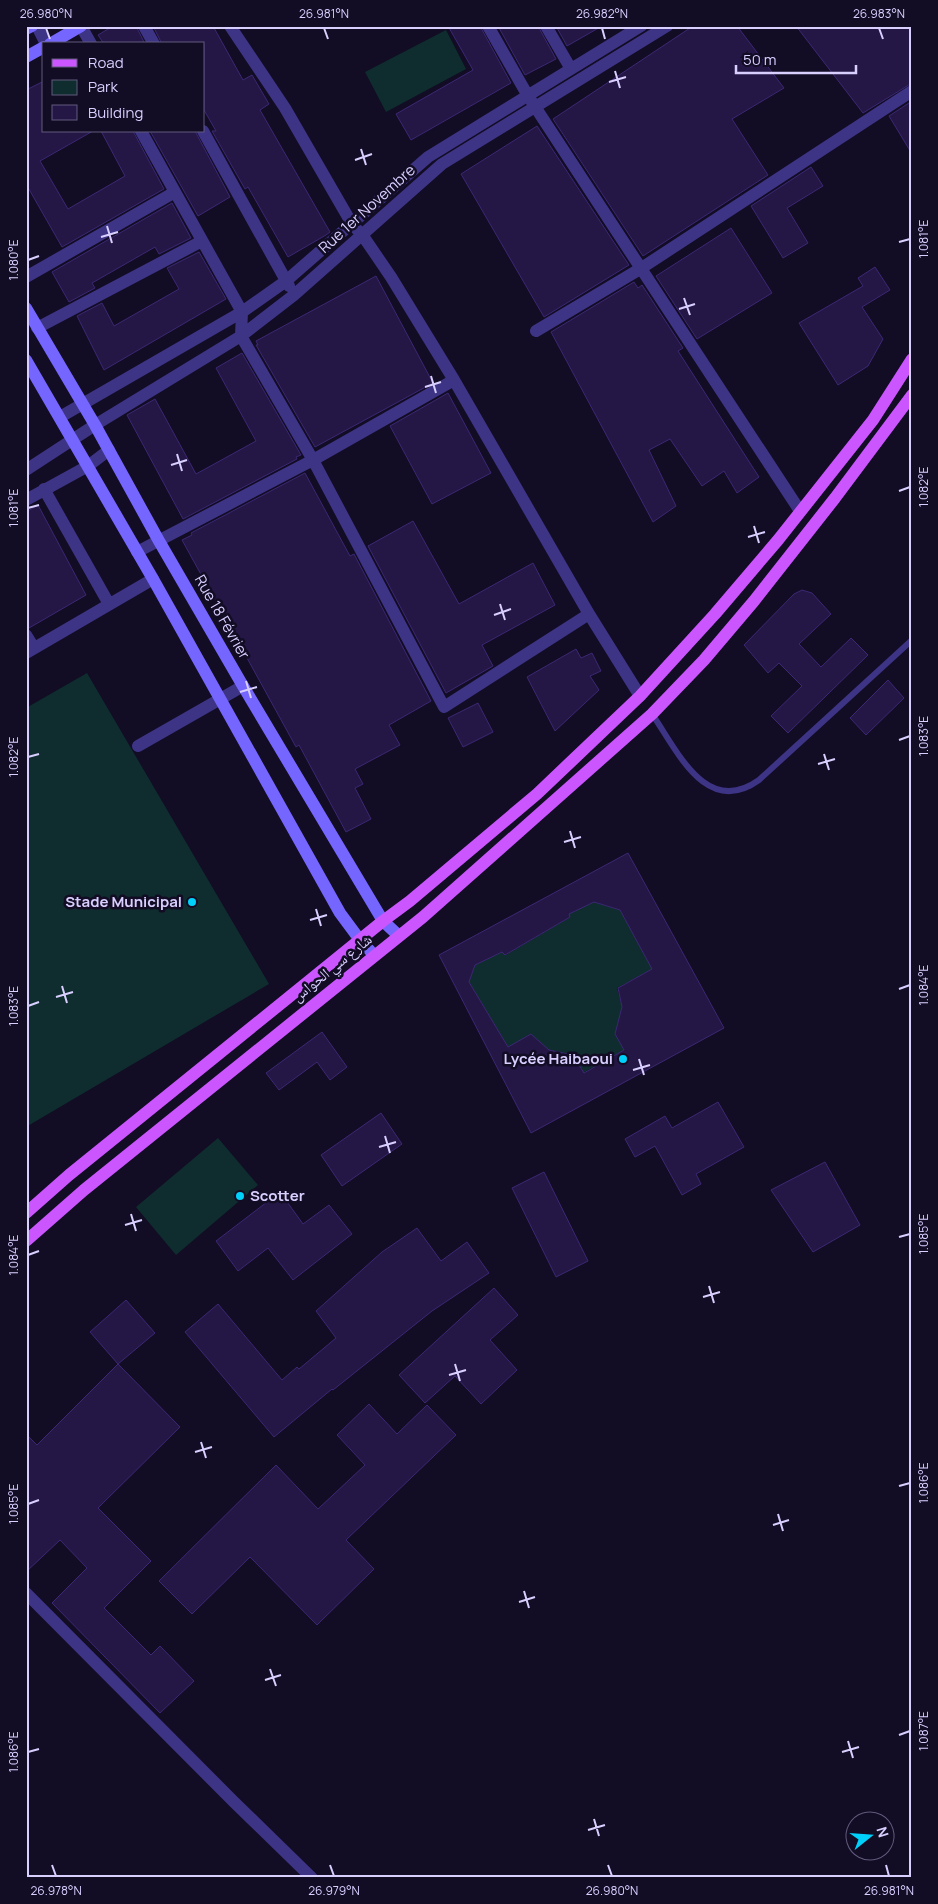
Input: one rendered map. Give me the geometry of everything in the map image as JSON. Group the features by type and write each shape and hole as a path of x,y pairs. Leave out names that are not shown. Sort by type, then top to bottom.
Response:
{"main road":[{"name":"شارع سي الحواس","path":"26,1213 69,1175 410,901 537,794 640,696 715,614 800,511 873,420 912,359"},
{"name":"شارع سي الحواس","path":"26,1241 84,1190 423,917 652,714 704,660 754,601 835,498 912,395"},
{"path":"640,696 652,714"}],"street":[{"path":"26,30 32,26"},
{"path":"37,26 45,42"},
{"path":"53,42 81,26 90,42"},
{"path":"144,26 153,42"},
{"path":"230,26 285,108 352,224 363,236 391,277 454,380 589,614 640,696"},
{"path":"488,26 528,96 800,511"},
{"path":"546,26 570,69"},
{"name":"Rue 1er Novembre","path":"60,417 242,312 286,281 428,157 641,26"},
{"name":"Rue 1er Novembre","path":"72,441 95,424 241,336 294,295 363,236 379,219 442,164 661,28"},
{"path":"26,57 42,48"},
{"path":"536,331 640,269 912,91"},
{"path":"142,132 242,312 241,336 313,460 444,706 589,614"},
{"path":"204,132 294,295"},
{"path":"26,277 175,192"},
{"path":"38,328 202,241"},
{"name":"Rue 18 Février","path":"26,308 95,424 159,541 243,686 383,921 398,936"},
{"path":"26,360 153,579 340,913 374,955"},
{"path":"137,552 313,460 454,380"},
{"path":"26,470 72,441"},
{"path":"26,500 88,466 109,450"},
{"path":"44,489 109,604"},
{"path":"26,635 30,651 153,579"},
{"path":"138,746 243,686"},
{"path":"26,1593 312,1878"}],"lane":[{"path":"652,714 690,770 704,784 722,791 742,790 759,780 912,640"}],"green space":[{"path":"446,30 466,69 386,112 365,72"},
{"path":"87,673 269,984 26,1127 26,708"},
{"path":"594,902 620,910 652,969 617,988 622,1007 615,1034 624,1050 548,1092 508,1047 469,982 475,965 502,952 506,955 570,917 569,914"},
{"path":"218,1138 258,1185 176,1255 136,1207"}],"building":[{"path":"113,26 136,26 144,42 103,42 98,35"},
{"path":"153,26 213,26 243,80 252,75 269,104 260,110 330,232 288,257 248,187 245,189 212,131 216,131 205,112 205,42 161,42"},
{"path":"448,26 480,26 511,83 411,140 396,114 473,70"},
{"path":"498,26 538,26 556,59 525,75"},
{"path":"556,26 602,26 567,46"},
{"path":"693,26 737,26 784,88 732,119 768,175 643,256 553,119"},
{"path":"796,26 912,26 912,83 863,113"},
{"path":"42,82 42,132 91,132 40,161 68,209 125,176 102,132 134,132 164,189 62,247 26,184 26,90"},
{"path":"912,101 912,154 889,116"},
{"path":"537,126 629,265 544,317 461,174"},
{"path":"151,132 196,132 230,197 198,216"},
{"path":"811,167 823,186 787,208 808,243 783,258 751,206"},
{"path":"172,203 191,238 159,254 155,247 92,283 95,288 69,302 52,272"},
{"path":"731,228 772,293 697,339 656,276"},
{"path":"199,252 226,299 104,370 77,316 102,303 114,326 179,289 167,268"},
{"path":"875,267 890,290 862,307 883,339 868,366 838,385 799,323 863,286 858,278"},
{"path":"376,276 433,383 315,447 256,345 258,345 256,341"},
{"path":"634,282 638,288 642,285 683,348 678,351 759,477 737,493 724,471 702,486 670,439 649,450 676,506 653,522 551,332"},
{"path":"242,353 301,455 296,457 297,459 183,519 127,415 155,399 196,474 256,441 216,368"},
{"path":"448,393 491,473 432,504 390,426"},
{"path":"305,473 350,556 354,554 431,701 389,725 400,745 355,769 363,784 355,788 371,819 346,832 299,745 296,747 182,540 192,535 191,533"},
{"path":"38,505 86,595 29,628 26,627 26,512"},
{"path":"413,521 459,604 533,563 555,605 482,645 493,666 446,693 368,546"},
{"path":"802,590 812,593 831,614 799,644 821,667 851,638 868,655 788,733 771,716 802,686 779,663 768,673 744,645 794,594"},
{"path":"576,649 581,658 592,653 601,671 590,676 599,690 555,731 527,677"},
{"path":"888,680 904,698 866,735 850,718"},
{"path":"478,703 493,732 463,747 448,718"},
{"path":"628,853 724,1028 531,1133 439,955","holes":["594,902 620,910 652,969 618,988 622,1007 615,1034 624,1050 584,1073 573,1055 549,1050 531,1034 508,1047 469,982 475,965 502,952 505,955 570,917 569,914"]},
{"path":"322,1032 347,1067 330,1080 317,1062 279,1090 266,1073"},
{"path":"718,1102 744,1147 696,1174 701,1184 682,1195 655,1146 635,1157 625,1139 665,1116 672,1128"},
{"path":"381,1113 402,1144 342,1186 321,1155"},
{"path":"825,1162 860,1225 813,1252 771,1190"},
{"path":"544,1172 588,1261 556,1277 512,1188"},
{"path":"280,1192 303,1224 329,1205 352,1234 293,1280 268,1248 238,1271 216,1241"},
{"path":"417,1228 441,1261 467,1242 489,1273 432,1311 274,1437 185,1332 218,1304 282,1380 297,1367 299,1369 336,1338 316,1311 382,1252"},
{"path":"494,1288 518,1315 490,1340 517,1370 481,1404 455,1376 425,1403 399,1375"},
{"path":"126,1300 155,1333 118,1364 90,1332"},
{"path":"118,1364 180,1427 98,1508 151,1561 104,1608 151,1655 160,1646 194,1681 160,1713 52,1603 87,1568 60,1540 26,1572 26,1434 37,1445"},
{"path":"369,1404 397,1434 427,1405 456,1435 346,1540 374,1569 317,1625 250,1557 192,1614 159,1581 276,1465 318,1509 365,1465 337,1435"}],"place":[{"name":"Stade Municipal","path":"192,902"},
{"name":"Lycée Haibaoui","path":"623,1059"},
{"name":"Scotter","path":"240,1196"}]}
